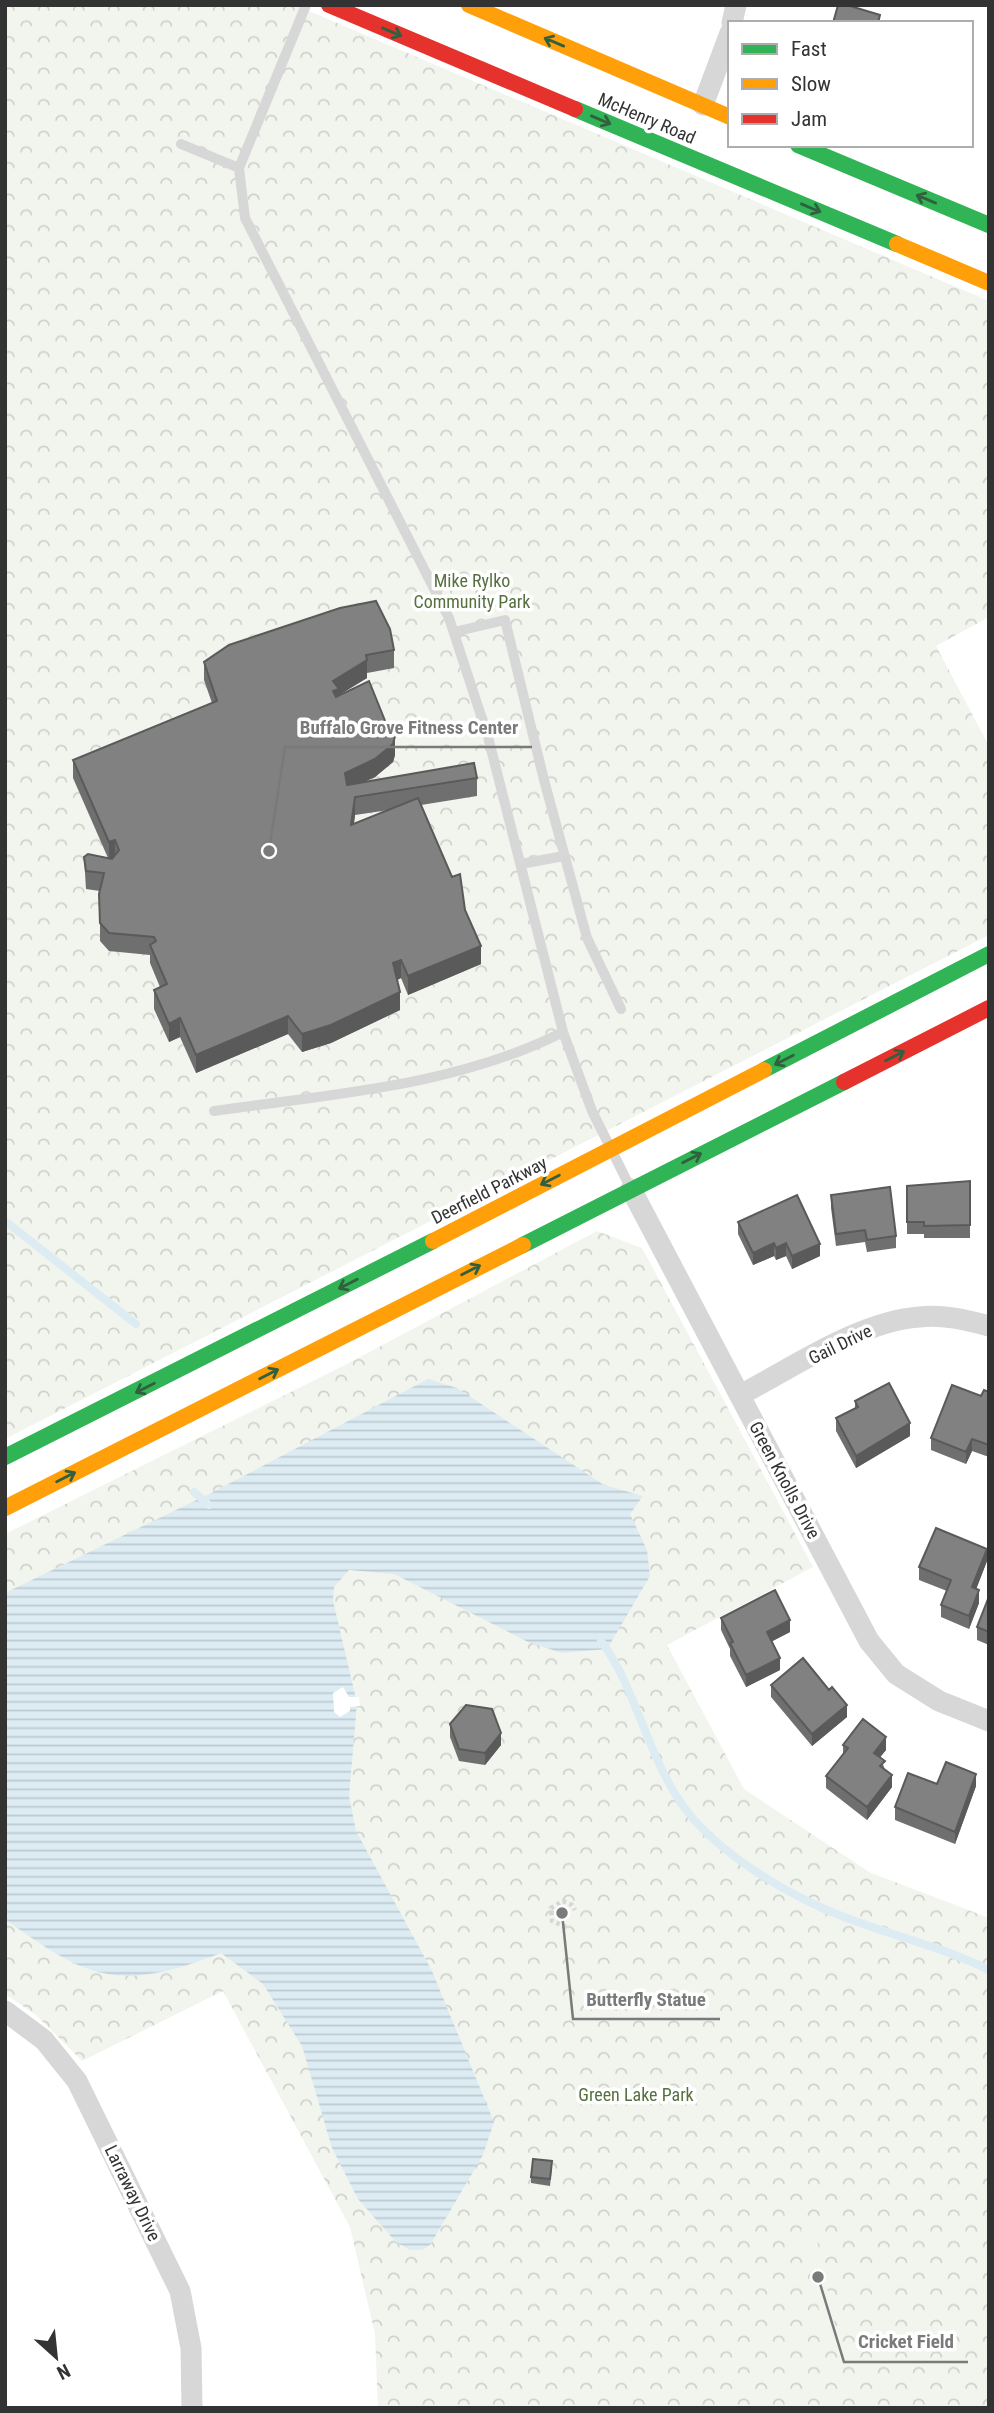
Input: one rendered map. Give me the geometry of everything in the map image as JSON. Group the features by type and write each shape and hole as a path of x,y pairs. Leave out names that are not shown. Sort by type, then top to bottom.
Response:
{"main road":[{"name":"McHenry Road","path":"329,5 989,283"},
{"name":"McHenry Road","path":"469,5 728,116"},
{"path":"803,147 989,225"},
{"name":"Deerfield Parkway","path":"5,1458 267,1327 989,954"},
{"path":"5,1508 989,1008"}],"street":[{"path":"703,105 728,38"},
{"name":"Green Knolls Drive","path":"631,1189 869,1641 896,1674 939,1701 989,1721"},
{"name":"Gail Drive","path":"740,1395 869,1327 920,1316 962,1319 989,1326"},
{"name":"Larraway Drive","path":"5,2011 44,2040 77,2081 180,2291 191,2348 192,2408"}],"lane":[{"path":"306,5 239,168 245,218 454,632 488,737 563,1032 592,1111 631,1189"},
{"path":"181,144 239,168"},
{"path":"454,632 505,620 587,937 621,1009"},
{"path":"520,864 564,856"},
{"path":"215,1111 398,1084 498,1059 532,1048 563,1032"}],"path":[{"path":"566,1927 552,1922 551,1908 563,1902 572,1905 575,1910"}],"green space":[{"name":"Mike Rylko Community Park","path":"5,5 295,5 989,301 989,617 936,646 989,746 989,935 5,1439"},
{"name":"Green Lake Park","path":"597,1231 642,1248 813,1567 667,1645 744,1789 869,1872 989,1918 989,2408 378,2408 375,2334 350,2227 223,1991 82,2061 36,2015 5,1994 5,1534 345,1365"},
{"path":"814,2226 835,2325 823,2328 801,2229"}],"shaded area":[{"path":"428,1379 457,1388 604,1485 643,1496 630,1514 647,1550 650,1576 607,1649 562,1653 528,1642 394,1574 349,1570 334,1587 333,1601 357,1703 349,1796 356,1831 432,1971 494,2122 483,2155 430,2245 422,2250 410,2250 396,2242 358,2199 332,2148 302,2046 263,1984 221,1953 157,1973 131,1976 107,1974 60,1956 5,1919 5,1593 213,1492"}],"pier":[{"path":"343,1687 349,1697 359,1697 360,1706 350,1707 350,1711 340,1717 334,1712 333,1693"}],"building":[{"path":"838,5 880,15 878,21 834,21"},
{"path":"376,601 390,629 394,650 366,655 367,660 333,681 339,689 333,691 336,697 369,681 388,728 393,726 395,736 393,744 375,759 345,773 347,785 474,763 477,778 355,797 351,825 418,798 452,877 460,874 465,910 481,946 408,976 401,960 393,963 400,992 331,1025 302,1034 288,1016 196,1055 180,1018 169,1024 154,990 167,984 150,945 156,941 154,937 109,933 100,923 99,894 104,873 86,871 84,857 88,854 112,859 119,850 115,840 109,842 73,760 217,701 204,662 229,645 340,608"},
{"path":"970,1181 970,1225 924,1226 924,1222 907,1222 907,1186"},
{"path":"890,1187 896,1236 867,1240 865,1230 836,1234 831,1195"},
{"path":"797,1195 820,1244 792,1256 786,1243 776,1248 774,1243 753,1253 738,1222"},
{"path":"889,1383 910,1423 856,1456 836,1418 858,1407 855,1401"},
{"path":"952,1385 981,1396 984,1390 989,1392 989,1445 972,1439 966,1452 931,1438"},
{"path":"936,1528 987,1549 972,1587 979,1590 969,1616 941,1605 951,1580 919,1567"},
{"path":"775,1590 790,1620 767,1632 780,1658 746,1675 721,1618"},
{"path":"989,1599 989,1632 977,1627"},
{"path":"803,1658 829,1690 832,1687 847,1705 812,1734 771,1685"},
{"path":"466,1705 492,1709 501,1733 485,1753 459,1749 450,1724"},
{"path":"863,1719 886,1737 874,1753 885,1761 880,1766 892,1775 867,1807 826,1776 848,1748 843,1745"},
{"path":"946,1762 976,1774 955,1832 895,1807 908,1773 937,1784"},
{"path":"533,2159 552,2161 550,2179 531,2177"}],"waterway":[{"path":"5,1221 136,1324"},
{"path":"194,1492 209,1505"},
{"path":"601,1641 623,1679 669,1784 681,1803 709,1835 763,1876 820,1907 947,1952 989,1970"}],"traffic: fast":[{"path":"575,109 897,244"},
{"path":"803,147 989,225"},
{"path":"764,1070 989,954"},
{"path":"523,1245 844,1082"},
{"path":"5,1457 433,1241"}],"traffic: slow":[{"path":"469,5 728,116"},
{"path":"897,244 989,283"},
{"path":"433,1241 764,1070"},
{"path":"5,1508 523,1245"}],"traffic: jam":[{"path":"329,5 575,109"},
{"path":"844,1082 989,1008"}],"place":[{"name":"Buffalo Grove Fitness Center","path":"269,851"},
{"name":"Butterfly Statue","path":"562,1913"},
{"name":"Cricket Field","path":"818,2277"}]}
